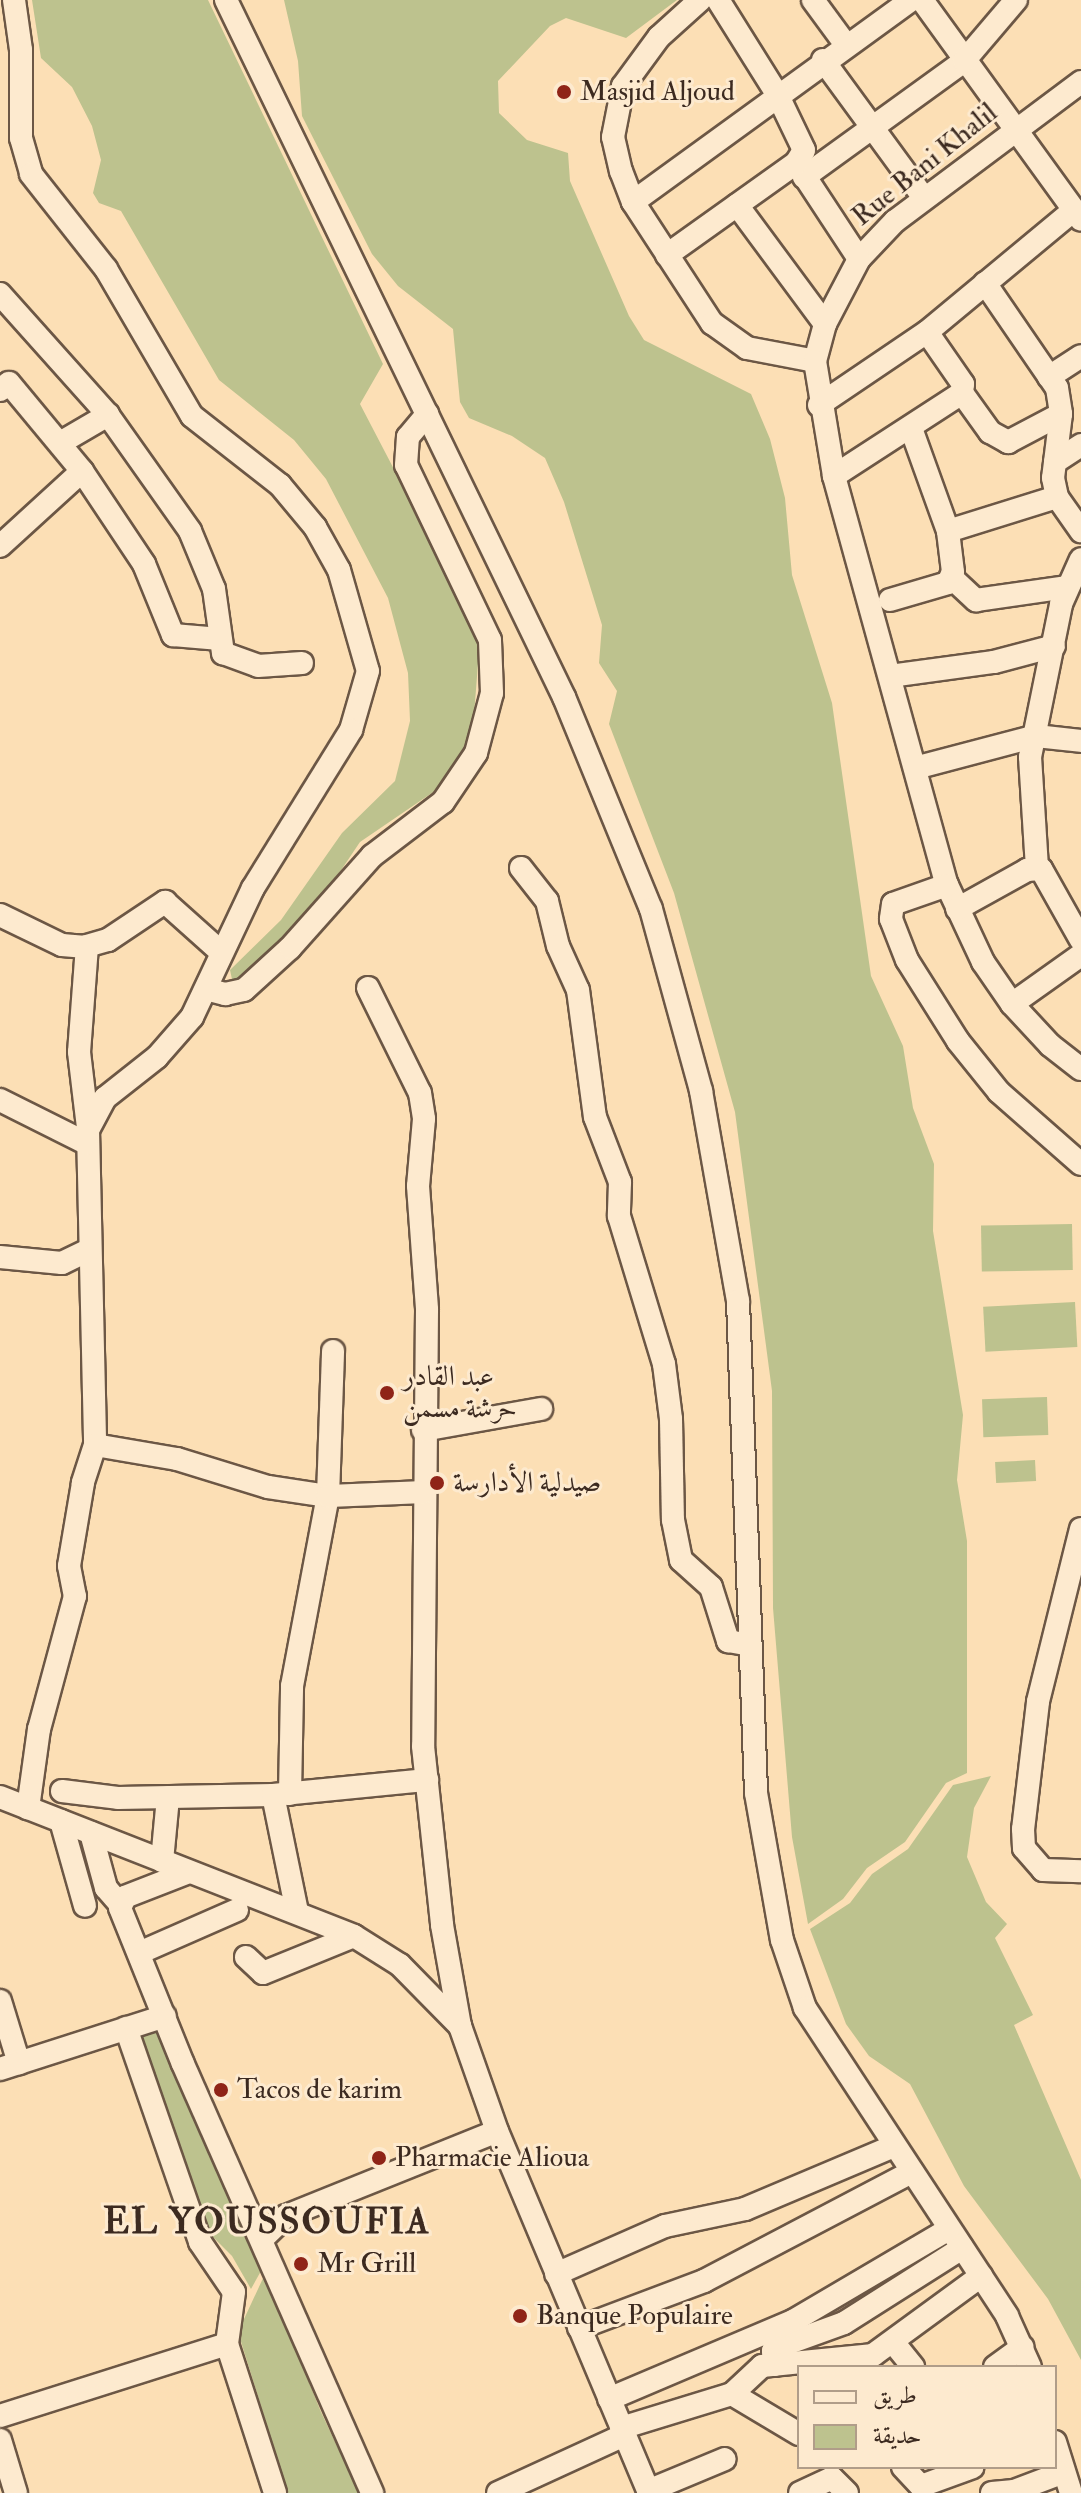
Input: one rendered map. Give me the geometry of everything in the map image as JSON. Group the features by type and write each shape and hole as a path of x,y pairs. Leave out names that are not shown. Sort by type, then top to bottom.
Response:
{"street":[{"path":"14,0 21,50 21,138 31,174 106,269 192,416 280,485 304,512 339,570 365,650 366,688 351,730 253,888 206,989 183,1030 157,1057 112,1090 87,1136"},
{"path":"226,0 427,414 608,798 651,909 686,1030 714,1154 738,1301 759,1831 782,1940 805,2008 981,2276 1026,2357 1001,2365"},
{"path":"813,0 846,45"},
{"path":"633,202 823,60 911,0"},
{"path":"819,405 927,332 985,283 1078,215 922,0"},
{"path":"667,255 737,205 873,126 964,61 1016,0"},
{"path":"859,259 800,170 803,145 777,94 702,1 634,68 615,107 613,137 633,202 712,323 728,338 773,356 815,361 819,405 834,476 947,885 983,962 1012,1004 1050,1045 1081,1069"},
{"path":"823,60 924,198"},
{"name":"Rue Bani Khalil","path":"815,361 825,324 859,259 924,198 1081,82"},
{"path":"737,205 825,324"},
{"path":"985,283 1060,395 1061,414 1055,462 1057,497 1081,531"},
{"path":"0,294 108,415 203,557 217,604 223,653 232,659 258,666 302,663"},
{"path":"927,332 963,384 962,393 990,432 1008,442 1061,414"},
{"path":"1049,377 1081,356"},
{"path":"0,390 9,383 82,471 144,564 173,635 220,639"},
{"path":"834,476 962,393"},
{"path":"206,989 225,994 244,990 290,948 372,856 443,802 476,753 490,701 491,649 486,622 406,465 408,437 427,414"},
{"path":"60,443 108,415"},
{"path":"911,428 948,531 952,578 976,600 1066,587"},
{"path":"1055,462 1081,445"},
{"path":"0,546 82,471"},
{"path":"948,531 1057,497"},
{"path":"1081,559 1066,587 1029,771 1037,868 1081,940"},
{"path":"890,600 952,578"},
{"path":"890,676 994,662 1054,646"},
{"path":"915,768 1036,736 1081,741"},
{"path":"521,868 547,901 555,937 578,990 595,1117 620,1182 619,1216 664,1364 678,1547 689,1571 714,1592 724,1635 733,1644 751,1645"},
{"path":"957,909 1037,868"},
{"path":"947,885 893,904 891,919 907,960 958,1041 999,1092 1081,1164"},
{"path":"0,915 62,945 87,946 108,940 165,902 221,952"},
{"path":"28,1808 39,1729 75,1596 69,1566 95,1445 95,1283 89,1250 87,1136 79,1052 87,946"},
{"path":"1012,1004 1081,955"},
{"path":"368,988 420,1093 424,1119 418,1186 426,1274 421,1690 442,1925 460,2026 497,2131 649,2492 688,2485 725,2459"},
{"path":"0,1100 87,1136"},
{"path":"0,1257 62,1263 89,1250"},
{"path":"297,1912 281,1795 292,1686 328,1496 333,1351"},
{"path":"423,1430 541,1409"},
{"path":"95,1445 177,1459 268,1487 328,1496 425,1492"},
{"path":"1081,1529 1038,1702 1023,1829 1024,1848 1043,1870 1081,1871"},
{"path":"62,1791 168,1797 281,1795 427,1780"},
{"path":"0,1797 354,1936 400,1965 460,2026"},
{"path":"162,1861 168,1797"},
{"path":"61,1821 85,1906"},
{"path":"91,1833 106,1888 120,1904 165,2016 372,2493"},
{"path":"120,1904 125,1897 189,1872"},
{"path":"139,1953 237,1910"},
{"path":"246,1957 263,1973 354,1936"},
{"path":"0,2001 10,2066 165,2016"},
{"path":"126,2028 200,2242 234,2292 227,2344 275,2493"},
{"path":"262,2239 286,2216 497,2131"},
{"path":"556,2274 665,2226 745,2209 894,2146"},
{"path":"579,2328 704,2281 912,2172"},
{"path":"609,2399 793,2321 949,2229"},
{"path":"774,2365 773,2351 778,2347 844,2323 962,2248"},
{"path":"498,2493 623,2432 732,2394 745,2377 774,2365 873,2355 981,2276"},
{"path":"893,2342 911,2365"},
{"path":"0,2416 227,2344"},
{"path":"732,2394 797,2433"},
{"path":"0,2440 16,2493"},
{"path":"992,2493 1067,2482 1057,2449"},
{"path":"905,2469 923,2490 969,2469"},
{"path":"800,2493 832,2478 847,2493"}],"green space":[{"path":"32,0 208,0 383,364 360,404 470,615 479,651 474,715 465,748 445,784 360,842 321,900 233,984 230,970 281,920 342,833 395,781 410,721 408,673 388,598 326,479 294,440 219,380 121,211 99,203 93,193 101,160 92,126 72,87 41,58"},
{"path":"284,0 677,0 626,38 566,18 550,26 498,81 499,113 527,140 568,153 570,181 629,316 644,340 751,394 770,439 785,498 792,575 832,703 871,976 903,1046 913,1108 934,1164 933,1231 963,1415 957,1480 967,1541 967,1773 946,1783 905,1842 867,1868 843,1899 808,1924 792,1837 773,1608 772,1391 735,1112 674,893 609,724 617,691 599,663 602,625 564,502 545,458 512,436 469,418 460,402 453,329 398,286 372,254 302,116 298,61"},
{"path":"1072,1224 1073,1270 982,1272 981,1226"},
{"path":"1075,1302 1077,1347 985,1352 983,1307"},
{"path":"1047,1397 1048,1435 983,1437 982,1399"},
{"path":"1035,1460 1036,1481 996,1483 995,1462"},
{"path":"991,1776 974,1808 967,1857 986,1902 1007,1924 995,1938 1033,2015 1014,2025 1081,2180 1081,2360 1048,2299 964,2186 910,2084 869,2056 846,2024 810,1929 850,1903 872,1874 908,1849 953,1785"},
{"path":"156,2018 261,2271 251,2289 232,2256 210,2234 135,2023"},
{"path":"265,2274 321,2412 359,2493 288,2493 238,2332"}],"place":[{"name":"Masjid Aljoud","path":"564,92"},
{"name":"عبد القادر حرشة مسمن","path":"387,1393"},
{"name":"صيدلية الأدارسة","path":"437,1483"},
{"name":"Tacos de karim","path":"221,2090"},
{"name":"Pharmacie Alioua","path":"379,2158"},
{"name":"Mr Grill","path":"301,2264"},
{"name":"Banque Populaire","path":"520,2316"}],"district":[{"name":"EL YOUSSOUFIA","path":"267,2222"}]}
